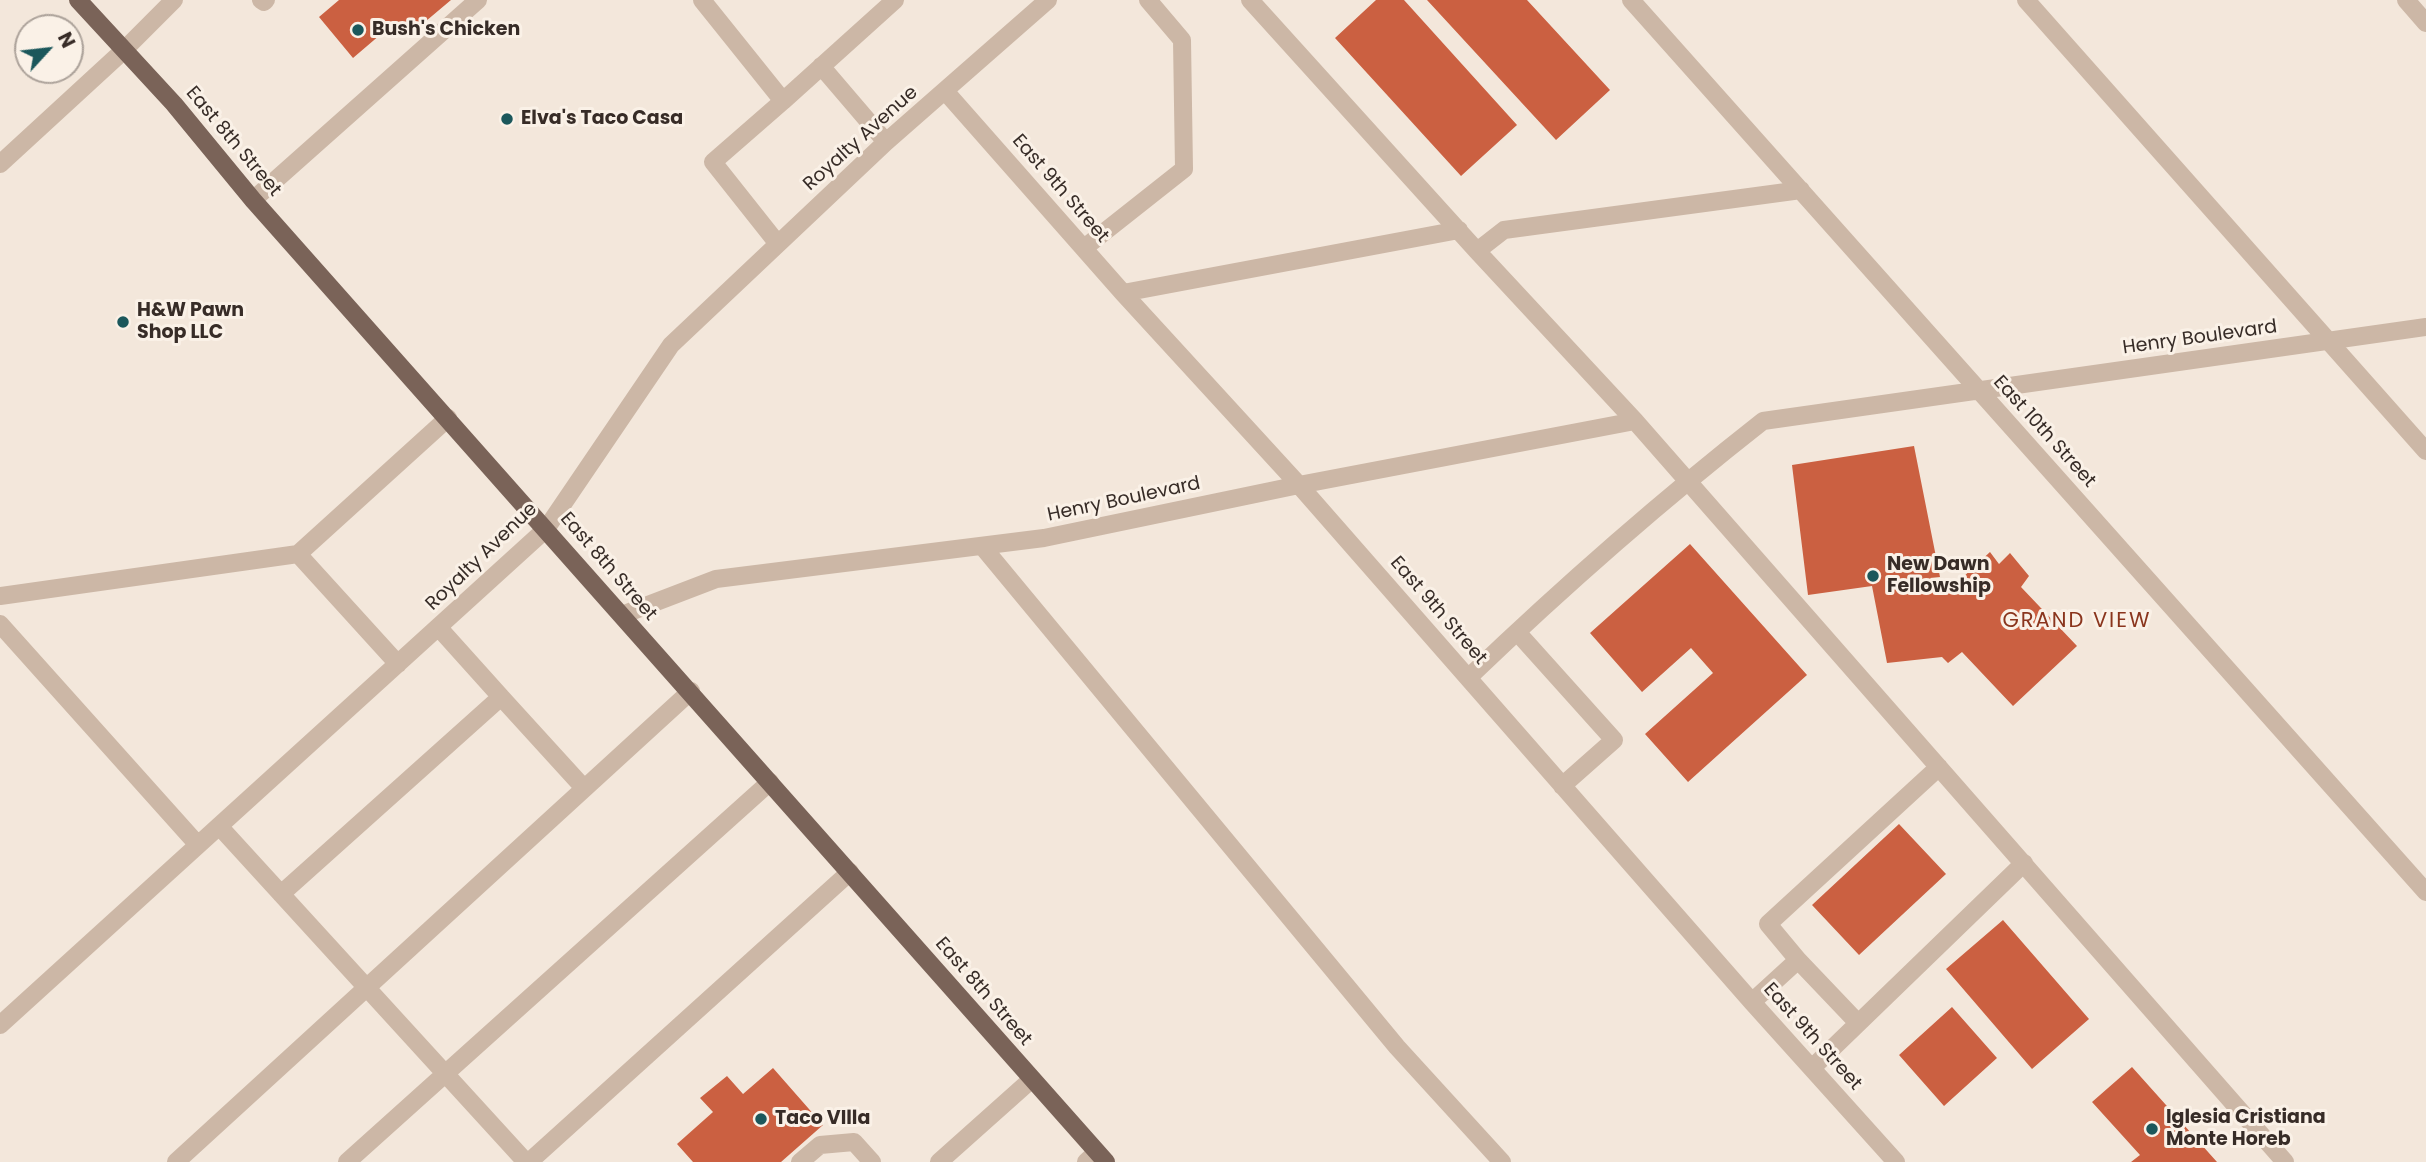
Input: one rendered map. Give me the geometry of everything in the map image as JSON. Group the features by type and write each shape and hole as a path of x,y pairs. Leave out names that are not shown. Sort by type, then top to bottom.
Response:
{"main road":[{"name":"East 8th Street","path":"78,0 174,104 253,201 691,691 1032,1079 1096,1159"}],"street":[{"path":"0,163 123,51 174,0"},
{"path":"253,201 478,0"},
{"path":"702,0 783,101"},
{"path":"778,244 713,162 895,0"},
{"name":"Royalty Avenue","path":"0,1025 546,529 671,345 886,142 1048,0"},
{"path":"1084,248 1184,169 1182,40 1148,0"},
{"path":"1250,0 1688,480 2285,1162"},
{"name":"East 10th Street","path":"1631,0 2426,892"},
{"path":"2026,0 2426,451"},
{"path":"2406,0 2426,23"},
{"path":"821,66 886,142"},
{"name":"East 9th Street","path":"945,91 1123,293 1299,485 1752,1002 1896,1162"},
{"path":"1477,251 1504,230 1801,190"},
{"path":"1123,293 1459,230"},
{"name":"Henry Boulevard","path":"1468,678 1688,480 1763,421 2426,327"},
{"path":"0,596 298,554 448,418"},
{"name":"Henry Boulevard","path":"622,615 716,579 1044,538 1299,485 1635,421"},
{"path":"982,546 1397,1047 1502,1162"},
{"path":"298,554 398,664"},
{"path":"0,624 198,845"},
{"path":"439,628 583,787"},
{"path":"1517,632 1614,740 1562,786"},
{"path":"176,1162 691,691"},
{"path":"281,894 501,697"},
{"path":"1858,1023 1768,924 1939,767"},
{"path":"347,1162 770,782"},
{"path":"219,826 527,1162 850,872"},
{"path":"1812,1068 2024,863"},
{"path":"1752,1002 1798,960"},
{"path":"939,1162 1032,1079"},
{"path":"800,1162 820,1145 854,1142 872,1162"}],"building":[{"name":"Bush's Chicken","path":"339,0 451,0 407,37 394,23 353,58 319,17"},
{"path":"1376,0 1404,0 1517,125 1461,176 1335,38"},
{"path":"1427,0 1527,0 1610,90 1556,140"},
{"name":"New Dawn Fellowship","path":"1914,446 1940,577 1930,578 1946,593 1990,552 1999,564 2010,553 2029,576 2021,587 2077,646 2013,706 1962,652 1948,663 1942,657 1887,663 1872,586 1808,595 1792,465"},
{"path":"1690,544 1807,675 1688,782 1645,734 1713,673 1691,648 1642,692 1590,633"},
{"path":"1899,824 1946,874 1859,955 1812,905"},
{"path":"2003,920 2089,1019 2032,1069 1946,969"},
{"path":"1952,1007 1997,1058 1944,1106 1899,1055"},
{"name":"Iglesia Cristiana Monte Horeb","path":"2132,1067 2217,1162 2131,1162 2140,1155 2092,1102"},
{"name":"Taco VIlla","path":"773,1068 823,1125 781,1162 693,1162 677,1144 713,1112 700,1098 727,1076 743,1094"}],"place":[{"name":"Bush's Chicken","path":"358,30"},
{"name":"Elva's Taco Casa","path":"507,119"},
{"name":"H&W Pawn Shop LLC","path":"123,322"},
{"name":"New Dawn Fellowship","path":"1873,576"},
{"name":"Taco VIlla","path":"761,1119"},
{"name":"Iglesia Cristiana Monte Horeb","path":"2152,1129"}],"district":[{"name":"GRAND VIEW","path":"2077,622"}]}
